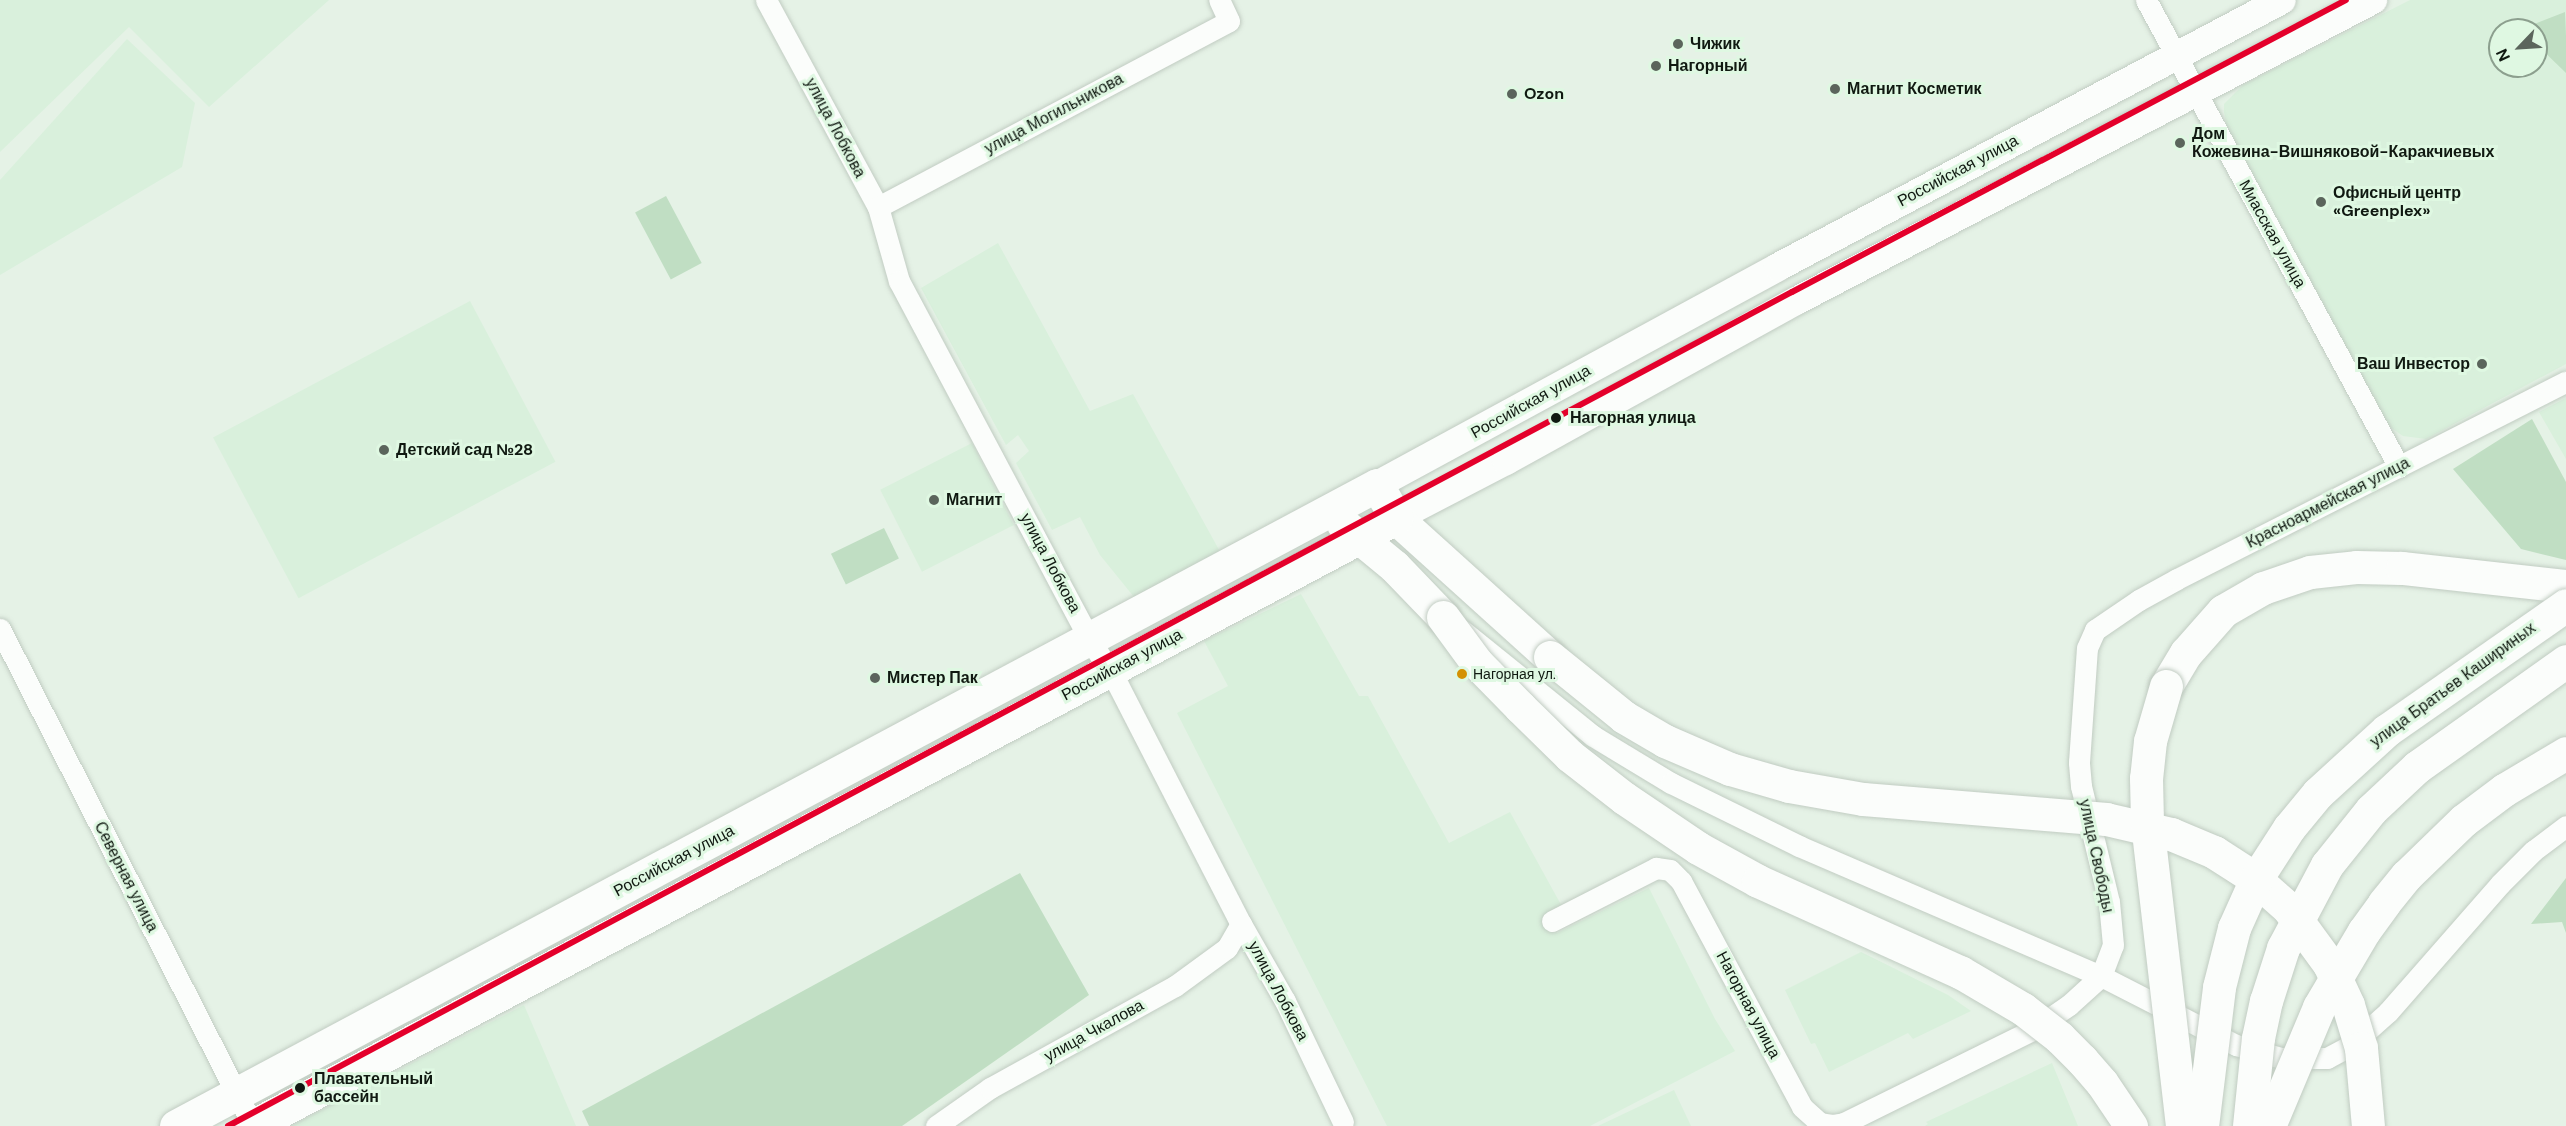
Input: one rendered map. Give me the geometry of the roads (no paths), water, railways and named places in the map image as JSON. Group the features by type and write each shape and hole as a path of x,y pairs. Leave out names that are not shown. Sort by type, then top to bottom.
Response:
{"main road":[{"name":"Российская улица","path":"176,1126 1377,485 1778,267 2282,0"},
{"name":"Российская улица","path":"252,1126 1109,672 1358,537 1506,461 1796,301 2194,91 2373,0"},
{"path":"1778,267 1796,301"},
{"path":"1377,485 1396,518 1550,657 1607,705 1650,733 1706,759 1779,784 1863,799 2106,819 2171,834 2214,852 2271,892 2301,923 2329,964 2348,1005 2361,1048 2368,1126"},
{"path":"1332,508 1339,520 1394,566 1443,617 1476,662 1520,707 1570,756 1624,798 1698,848 1758,881 1960,972 2022,1009 2059,1037 2082,1060 2102,1083 2131,1126"},
{"path":"2182,1126 2153,885 2146,778 2150,741 2166,686 2186,653 2223,610 2263,588 2310,572 2356,567 2402,568 2566,586"},
{"name":"улица Братьев Кашириных","path":"2202,1126 2219,987 2234,928 2256,879 2289,828 2318,793 2387,730 2566,605"},
{"path":"2249,1126 2258,1038 2266,1001 2283,948 2327,865 2365,816 2417,767 2566,661"},
{"path":"2269,1126 2319,1007 2364,931 2384,903 2421,861 2464,820 2530,772 2566,753"},
{"path":"400,1008 417,1040"}],"street":[{"name":"улица Лобкова","path":"766,0 878,207 899,281 1089,638 1117,683 1241,924 1286,1001 1343,1122"},
{"name":"улица Могильникова","path":"878,207 1229,21 1218,0"},
{"name":"Миасская улица","path":"2146,0 2399,467"},
{"name":"Красноармейская улица","path":"2095,630 2158,590 2566,382"},
{"path":"1443,617 1489,650 1593,736 1644,768 1789,841 2101,976 2236,1045 2281,1058 2327,1058 2350,1046 2388,1012 2500,884 2533,851 2566,826"},
{"name":"Северная улица","path":"0,629 252,1126"},
{"name":"улица Свободы","path":"1820,1123 1832,1125 1844,1123 2034,1029 2069,1005 2101,976 2113,945 2109,902 2081,786 2079,762 2087,648 2095,630"},
{"name":"Нагорная улица","path":"1552,921 1656,868 1670,870 1681,881 1802,1107 1820,1123"},
{"name":"улица Чкалова","path":"936,1126 990,1088 1175,986 1227,948 1241,924"}],"place":[{"name":"Чижик","path":"1678,44"},
{"name":"Нагорный","path":"1656,66"},
{"name":"Магнит Косметик","path":"1835,89"},
{"name":"Ozon","path":"1512,94"},
{"name":"Дом Кожевина-Вишняковой-Каракчиевых","path":"2180,143"},
{"name":"Офисный центр «Greenplex»","path":"2321,202"},
{"name":"Ваш Инвестор","path":"2482,364"},
{"name":"Нагорная улица","path":"1556,418"},
{"name":"Детский сад №28","path":"384,450"},
{"name":"Магнит","path":"934,500"},
{"name":"Нагорная ул.","path":"1462,674"},
{"name":"Мистер Пак","path":"875,678"},
{"name":"Плавательный бассейн","path":"300,1088"}]}
